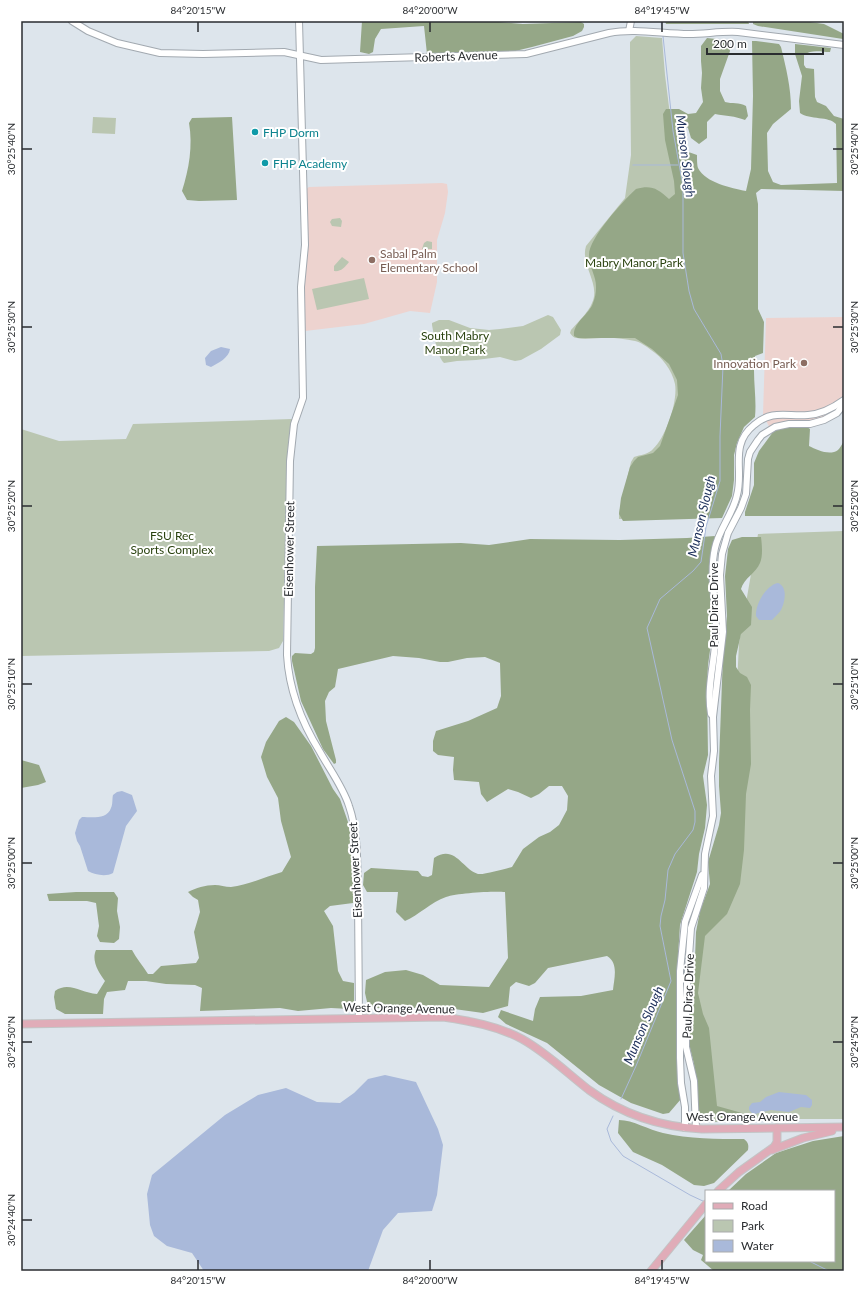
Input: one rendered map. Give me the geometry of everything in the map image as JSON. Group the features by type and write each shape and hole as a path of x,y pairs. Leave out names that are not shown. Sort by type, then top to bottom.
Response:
{"main road":[{"name":"West Orange Avenue","path":"21,1024 443,1017 492,1027 521,1038 540,1050 590,1091 614,1106 648,1120 685,1128 844,1128"},
{"path":"770,1151 777,1143 777,1128"},
{"path":"719,1190 738,1172 770,1151 803,1138 844,1128"},
{"path":"651,1271 705,1206"}],"street":[{"name":"Roberts Avenue","path":"72,21 88,31 117,44 160,53 203,54 278,52 300,55 313,59 329,60 526,54 609,33 629,31 670,34 695,34 724,31 844,45"},
{"name":"Eisenhower Street","path":"299,21 305,245 301,287 303,398 294,424 291,450 287,655 290,679 298,707 314,742 346,797 354,825 357,860 359,1018"},
{"path":"629,31 631,21"},
{"path":"300,67 304,61 313,59"},
{"name":"Paul Dirac Drive","path":"685,1128 685,1107 681,1084 680,1052 680,985 682,950 685,922 700,884 713,816 710,780 714,751 713,723 709,692 716,630 713,566 714,552 720,533 738,495 738,453 745,433 755,424 772,415 780,414 801,416 816,414 829,410 844,400"},
{"name":"Paul Dirac Drive","path":"713,723 722,632 720,575 722,554 728,533 741,508 746,494 750,452 762,435 775,427 789,424 817,422 836,413 844,404"},
{"path":"772,415 775,427"},
{"name":"Paul Dirac Drive","path":"696,1128 694,1081 686,1047 686,1006 692,928 704,888 704,864"}],"shaded area":[{"name":"Sabal Palm Elementary School","path":"447,184 448,192 445,213 437,240 437,282 430,313 410,311 364,324 305,331 303,281 308,249 306,189 309,187"},
{"name":"Innovation Park","path":"844,317 844,409 834,417 784,427 772,432 763,415 766,318"}],"green space":[{"path":"362,21 488,21 523,24 581,22 584,24 584,27 582,31 573,36 503,54 427,54 424,26 381,29 375,39 373,52 369,54 360,52"},
{"path":"665,21 748,21 749,24 666,24"},
{"path":"753,21 803,21 824,24 844,34 843,39 758,26 753,24"},
{"name":"Mabry Manor Park","path":"636,36 662,38 676,163 707,517 619,519 619,513 631,462 634,457 651,451 658,443 670,418 675,400 674,379 663,360 641,343 614,338 580,339 572,336 570,333 588,310 594,296 594,289 586,260 586,246 625,198 631,155 630,42"},
{"path":"707,38 728,42 730,51 720,79 720,91 725,102 746,106 748,116 745,120 715,114 707,122 707,138 699,144 691,138 688,128 683,124 677,138 680,149 697,155 698,168 707,178 719,184 746,191 751,169 753,96 752,41 779,44 788,78 791,109 773,124 767,133 768,171 773,182 781,185 837,183 836,124 829,120 809,117 800,113 799,101 802,76 795,54 795,44 831,48 830,52 813,51 807,53 804,55 804,65 806,68 814,69 815,97 817,102 826,106 834,116 844,119 844,191 761,189 756,193 758,204 758,309 764,322 763,353 755,356 755,417 744,427 737,443 734,455 734,480 732,496 722,518 623,521 619,514 621,498 630,467 638,457 653,453 660,446 678,395 677,380 669,364 652,349 635,338 578,338 574,336 574,331 591,307 595,297 596,282 590,264 589,255 590,248 600,230 615,211 636,189 646,187 654,188 669,199 675,194 674,181 665,140 663,114 666,109 679,109 688,114 696,113 703,102 701,88 701,46"},
{"path":"93,117 116,118 115,134 92,133"},
{"path":"232,117 237,200 187,200 182,191 190,157 191,140 189,123 192,118"},
{"path":"340,218 342,221 341,227 332,226 330,222 332,219"},
{"path":"427,241 432,242 432,249 422,249 424,243"},
{"path":"342,257 349,262 341,270 334,271 334,266"},
{"path":"364,278 369,299 317,310 312,289"},
{"name":"South Mabry Manor Park","path":"548,315 553,317 561,330 560,335 541,349 521,360 515,361 500,357 444,363 438,351 432,325 432,323 439,320 449,320 470,328 489,330 523,326"},
{"name":"FSU Rec Sports Complex","path":"292,419 288,445 283,641 279,648 269,651 21,656 21,429 59,441 126,439 133,424"},
{"path":"792,426 807,427 810,429 809,446 824,452 835,452 844,441 844,516 745,516 754,485 754,463 759,451 773,432"},
{"path":"844,531 844,1119 709,1119 694,1002 703,933 729,852 739,643 758,534"},
{"path":"715,536 711,555 710,571 712,636 707,686 708,755 703,776 707,805 705,828 699,854 697,872 680,925 677,972 681,1099 669,1113 663,1114 631,1103 599,1085 547,1043 506,1024 498,1017 501,1010 533,1021 535,1009 540,997 581,996 613,990 615,972 611,959 607,956 548,968 535,983 529,986 516,982 510,987 508,1006 483,1013 447,1008 376,1008 368,1006 365,993 366,980 385,972 406,970 423,975 440,985 489,987 508,958 505,892 458,894 446,897 435,902 405,921 396,912 398,892 367,892 363,885 364,873 371,868 418,871 422,876 428,877 432,875 434,858 441,854 453,856 478,874 489,873 512,867 523,849 559,825 567,810 568,796 562,786 549,786 531,798 508,789 487,802 481,794 479,782 454,780 454,757 438,755 433,751 433,741 436,731 468,721 497,708 501,696 500,663 485,657 440,662 419,658 393,656 338,669 335,687 329,692 325,701 326,721 336,760 336,763 334,764 323,749 301,701 292,661 292,656 295,653 311,654 314,652 315,648 317,546 461,543 489,545 530,539 620,540"},
{"path":"742,537 761,537 762,550 761,560 758,567 741,589 752,607 751,625 741,634 736,656 736,667 740,673 747,677 751,685 751,764 746,794 744,850 740,884 727,914 705,936 698,993 703,1014 709,1028 717,1106 749,1115 751,1118 747,1121 703,1122 698,1111 694,1064 690,1048 690,984 695,958 696,932 700,911 710,884 708,862 721,813 719,762 723,655 727,616 725,576 728,549 732,540"},
{"path":"286,717 294,722 311,746 333,789 340,799 348,822 353,860 353,903 330,906 324,911 333,926 338,971 343,981 354,983 354,1007 350,1009 331,1008 298,1011 280,1008 200,1011 202,988 195,985 128,981 125,990 107,992 104,999 103,1014 65,1014 56,1009 54,997 55,991 60,988 70,987 97,994 105,981 98,971 95,963 94,958 96,950 132,950 148,974 153,974 161,966 196,963 199,958 194,932 200,912 198,900 188,892 197,888 208,886 237,886 282,872 291,857 281,821 278,798 267,777 261,757 266,742 279,721"},
{"path":"21,760 39,765 46,782 21,788"},
{"path":"114,892 118,898 117,911 120,927 119,939 114,943 100,942 97,936 99,926 96,903 87,901 49,901 47,894"},
{"path":"619,1120 624,1120 658,1132 673,1135 703,1138 744,1139 748,1144 748,1150 714,1183 704,1186 694,1185 662,1165 633,1152 618,1133"},
{"path":"844,1136 844,1271 714,1271 701,1260 703,1255 693,1250 684,1240 705,1216 705,1262 835,1262 835,1190 729,1190 746,1174 776,1153 813,1141"}],"water":[{"path":"221,347 230,349 228,355 223,360 211,367 206,365 205,358 211,351"},
{"path":"778,583 783,588 785,595 781,610 772,620 759,620 756,616 756,612 759,601 769,587"},
{"path":"122,791 132,795 137,811 126,826 113,873 104,875 94,874 88,871 77,841 75,833 79,820 82,817 98,817 109,812 112,806 113,795"},
{"path":"385,1075 416,1082 438,1129 443,1145 437,1195 432,1211 398,1213 383,1230 368,1271 204,1271 192,1253 167,1246 154,1236 150,1225 147,1194 152,1175 225,1115 258,1095 286,1088 317,1102 340,1103 354,1093 368,1079"},
{"path":"779,1092 806,1095 812,1100 812,1105 810,1108 801,1107 789,1112 771,1110 755,1114 749,1110 752,1103 760,1102 766,1097"}],"waterway":[{"name":"Munson Slough","path":"661,21 662,30"},
{"name":"Munson Slough","path":"621,1099 671,981 660,926 661,916 665,900 668,870 675,854 693,830 695,822 695,811 672,740 647,628 660,599 693,571 701,562 706,527 720,481 723,366 721,354 694,309 689,291 683,253 683,186 673,131 663,36"},
{"path":"633,165 678,165"},
{"name":"Munson Slough","path":"613,1116 607,1129 611,1141 623,1156 690,1195 705,1202"},
{"name":"Munson Slough","path":"811,1262 829,1271"}],"place":[{"name":"FHP Dorm","path":"255,132"},
{"name":"FHP Academy","path":"265,163"},
{"name":"Sabal Palm Elementary School","path":"372,260"},
{"name":"Innovation Park","path":"804,363"}]}
